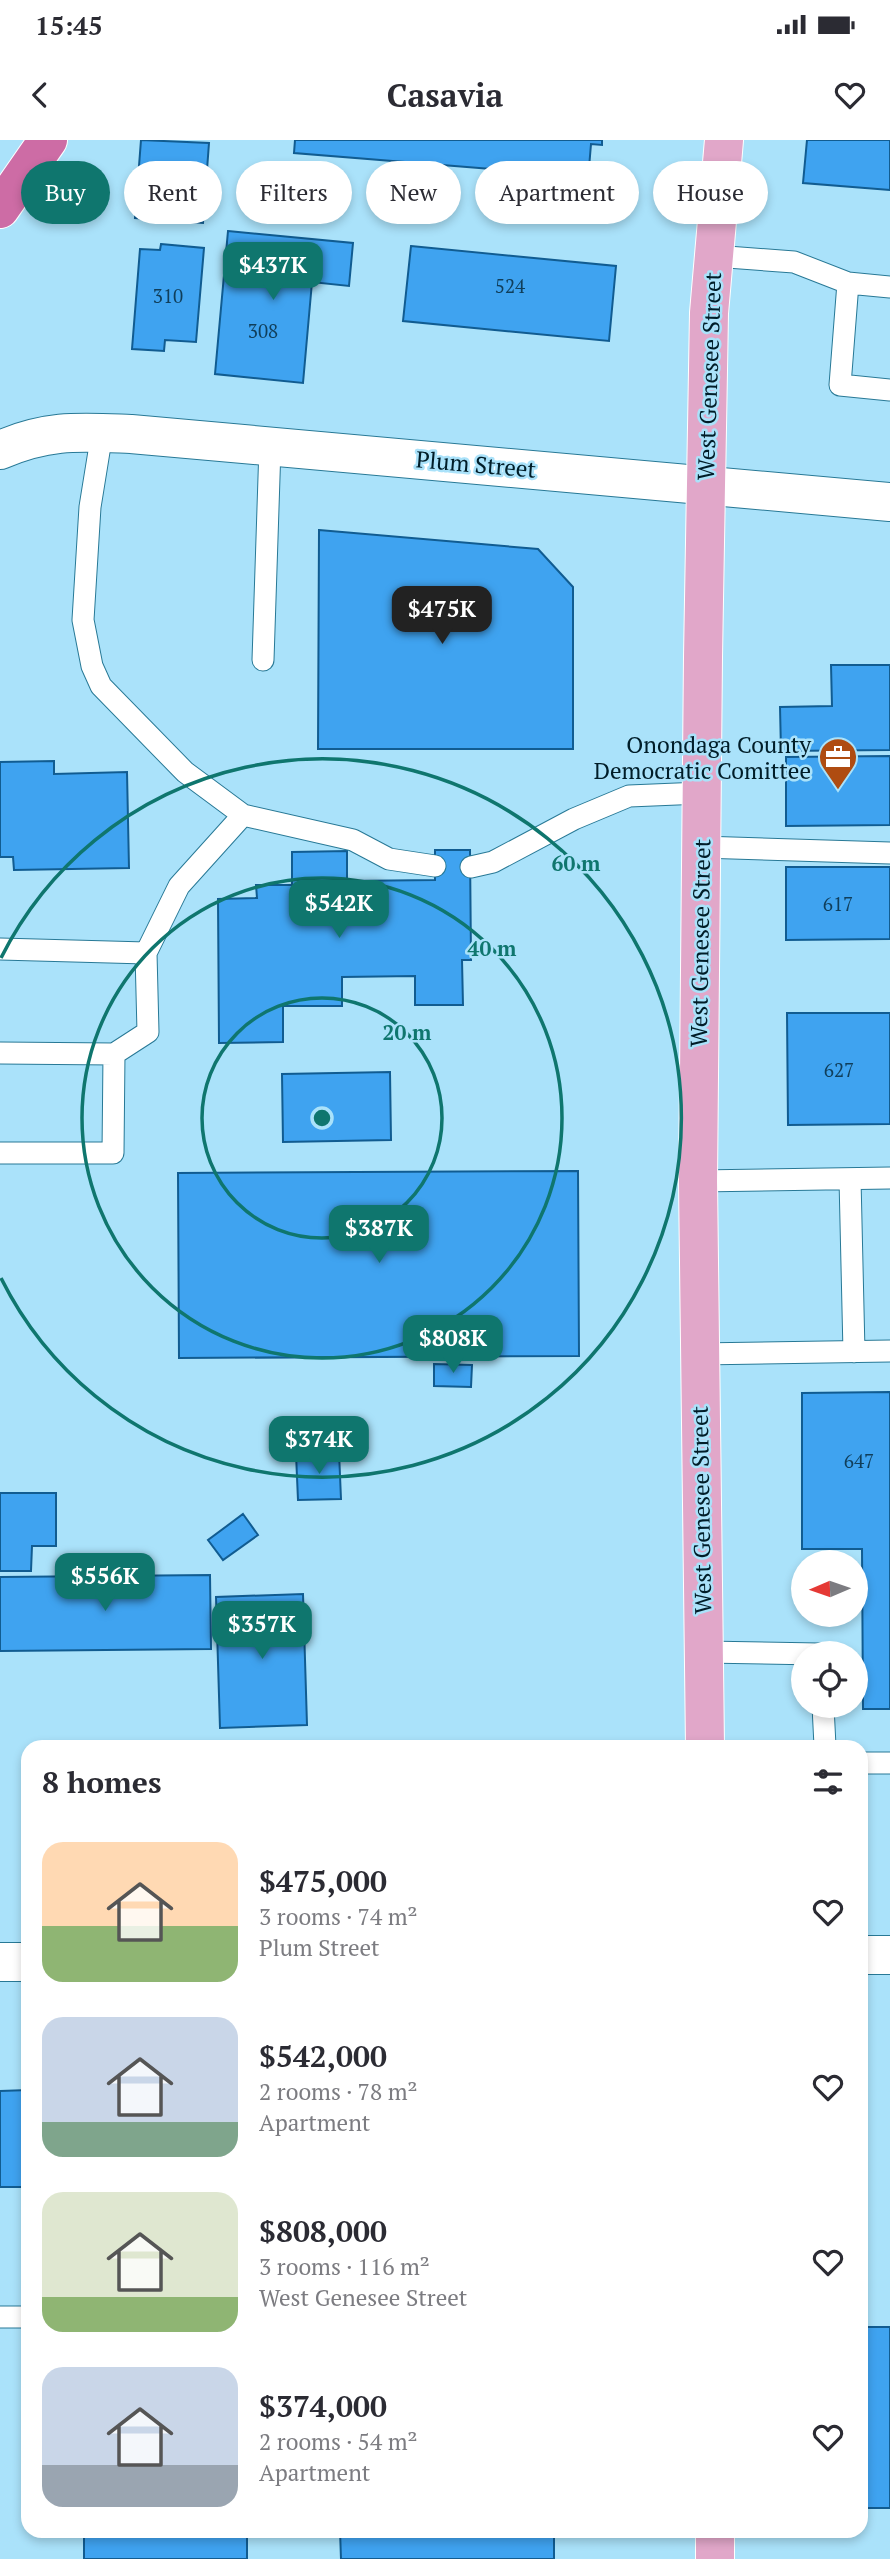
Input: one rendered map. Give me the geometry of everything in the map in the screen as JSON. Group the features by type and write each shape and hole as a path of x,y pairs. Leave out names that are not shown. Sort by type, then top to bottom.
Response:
{"highway":[{"path":"0,209 48,140"}],"main road":[{"name":"West Genesee Street","path":"705,1740 698,1354 701,793 705,485 714,256 724,140"},
{"path":"715,2538 715,2559"}],"street":[{"name":"Plum Street","path":"0,450 32,436 62,432 102,433 890,502"},
{"path":"868,1955 890,1955"},
{"path":"0,1962 21,1962"}],"lane":[{"path":"714,256 794,262 848,284 890,287"},
{"path":"848,284 840,385 890,390"},
{"path":"102,433 90,507 83,620 92,666 101,686 185,772 243,816 340,837 389,859 435,866"},
{"path":"263,660 270,447"},
{"path":"471,867 493,862 575,819 629,796 701,793"},
{"path":"0,1053 114,1054 148,1032 146,953 178,886 243,816"},
{"path":"701,847 890,853"},
{"path":"0,949 146,953"},
{"path":"0,1153 113,1153 114,1054"},
{"path":"698,1181 890,1178"},
{"path":"850,1179 854,1352"},
{"path":"698,1354 890,1351"},
{"path":"704,1651 791,1653"},
{"path":"824,1718 825,1740"},
{"path":"868,1763 890,1763"},
{"path":"0,2317 21,2317"}],"building":[{"path":"141,140 209,143 208,161 139,161"},
{"path":"295,140 602,140 602,145 591,144 590,161 475,161 475,168 461,166 461,161 393,161 294,153"},
{"path":"807,140 890,140 890,190 803,183"},
{"path":"228,231 353,243 349,286 312,282 303,383 215,374"},
{"path":"161,244 204,248 196,342 165,340 164,351 132,349 140,249 160,250"},
{"path":"411,246 616,266 609,341 403,321"},
{"path":"319,530 538,549 573,587 573,749 318,749"},
{"path":"831,665 890,665 890,750 781,751 780,707 832,706"},
{"name":"Onondaga County Democratic Comittee","path":"890,756 890,825 786,826 786,757"},
{"path":"54,761 54,774 127,772 129,868 14,870 13,857 0,857 0,762"},
{"path":"435,850 470,850 471,960 462,960 463,1005 415,1005 415,976 342,977 342,1006 283,1006 283,1042 219,1043 218,899 257,898 256,885 292,885 292,852 347,851 347,881 435,880"},
{"path":"786,867 890,867 890,939 786,940"},
{"path":"787,1013 890,1013 890,1124 788,1125"},
{"path":"390,1072 391,1140 283,1142 282,1074"},
{"path":"578,1171 579,1356 179,1358 178,1173"},
{"path":"434,1364 472,1365 471,1387 434,1386"},
{"path":"890,1392 890,1709 868,1709 868,1641 863,1641 862,1628 868,1628 868,1550 802,1549 802,1393"},
{"path":"339,1452 341,1499 298,1500 296,1454"},
{"path":"0,1493 56,1493 56,1546 32,1546 31,1571 0,1571"},
{"path":"243,1514 258,1535 223,1560 208,1540"},
{"path":"210,1575 211,1649 0,1651 0,1577"},
{"path":"303,1594 307,1725 220,1728 216,1597"},
{"path":"21,2090 21,2187 0,2187 0,2091"},
{"path":"868,2327 890,2327 890,2508 868,2508"},
{"path":"84,2538 247,2538 247,2559 84,2559"},
{"path":"340,2538 554,2538 554,2559 341,2559"}],"place":[{"name":"Onondaga County Democratic Comittee","path":"838,791"}]}
